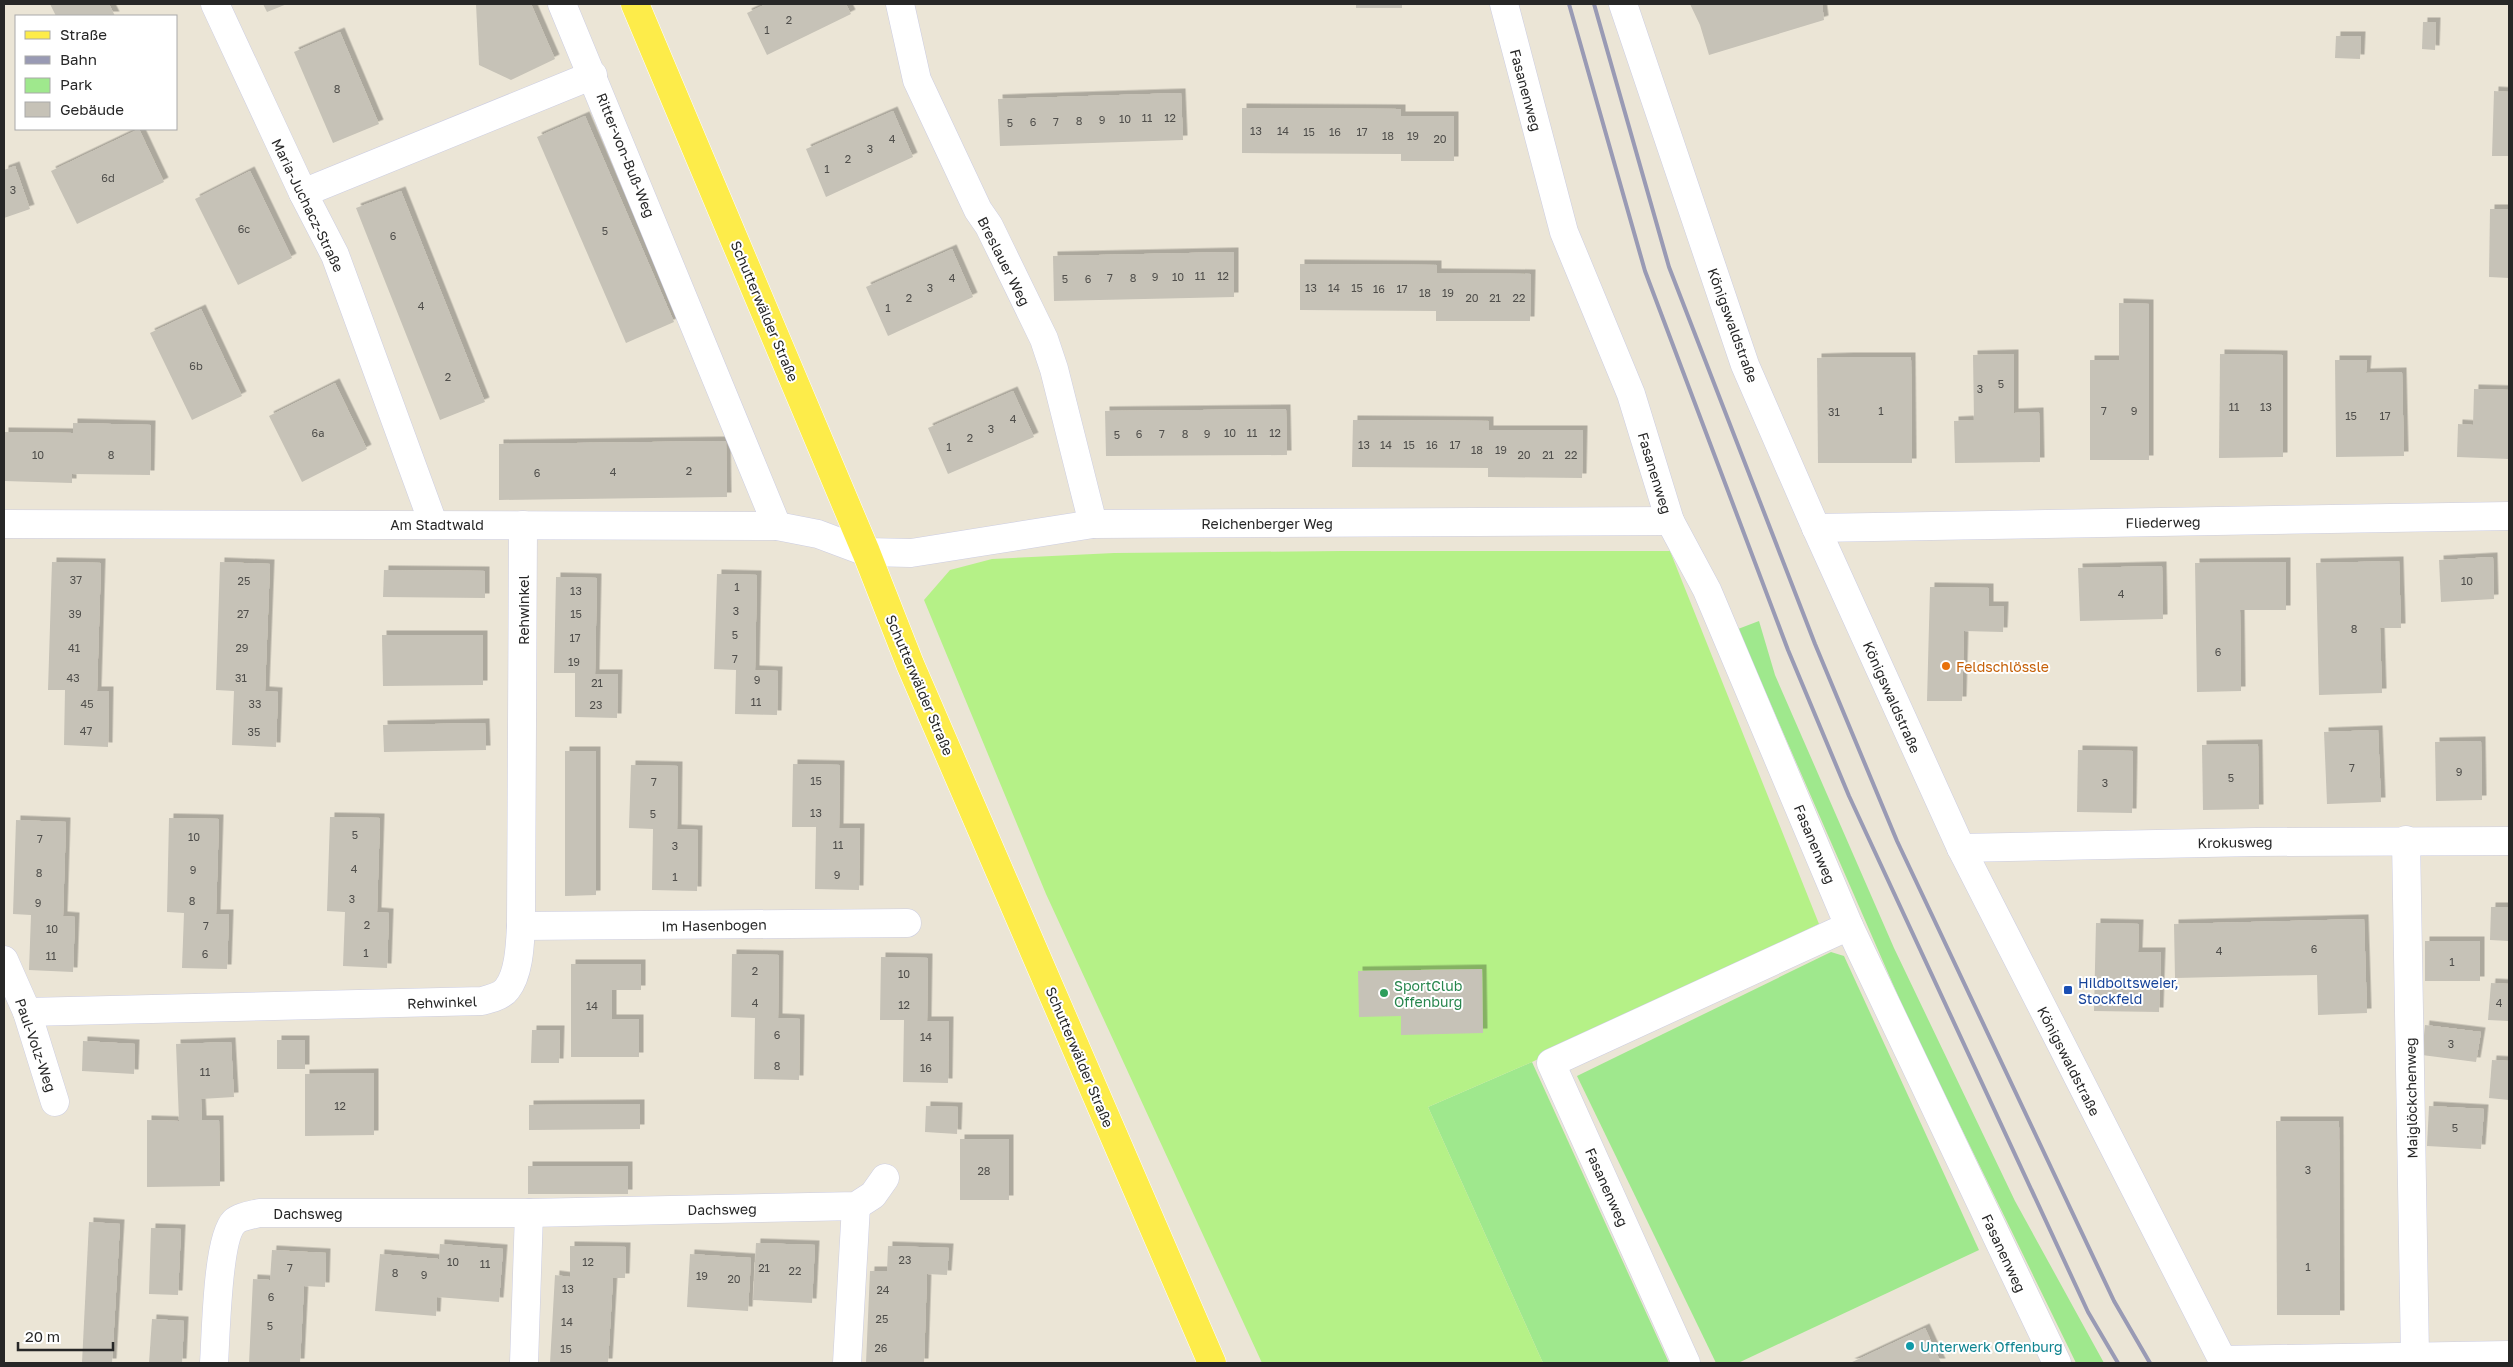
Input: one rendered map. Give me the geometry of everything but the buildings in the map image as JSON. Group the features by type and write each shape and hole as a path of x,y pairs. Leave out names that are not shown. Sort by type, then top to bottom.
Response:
{"main road":[{"name":"Schutterwälder Straße","path":"635,4 866,552 914,673 1212,1363"}],"street":[{"name":"Maria-Juchacz-Straße","path":"215,4 303,194 335,255 433,523"},
{"path":"562,4 594,75"},
{"name":"Breslauer Weg","path":"900,4 917,80 1046,347 1054,369 1093,524"},
{"name":"Fasanenweg","path":"1504,4 1564,232 1631,394 1670,521 1708,590 1849,926 2057,1363"},
{"name":"Königswaldstraße","path":"1623,4 1746,365 1816,528 1961,848 2223,1362"},
{"name":"Ritter-von-Buß-Weg","path":"303,194 594,75 777,526"},
{"name":"Fliederweg","path":"1816,528 2509,516"},
{"name":"Reichenberger Weg","path":"866,552 911,553 1093,524 1670,521"},
{"name":"Am Stadtwald","path":"4,524 433,523 777,526 818,534 866,552"},
{"name":"Rehwinkel","path":"27,1012 482,1001 496,997 507,989 519,959 521,926 523,525"},
{"name":"Krokusweg","path":"1961,848 2406,840 2509,841"},
{"name":"Maiglöckchenweg","path":"2406,840 2415,1356"},
{"name":"Im Hasenbogen","path":"521,926 907,923"},
{"name":"Fasanenweg","path":"1686,1363 1551,1063 1849,926"},
{"name":"Paul-Volz-Weg","path":"4,960 27,1012 55,1102"},
{"path":"847,1363 856,1206 873,1195 885,1178"},
{"name":"Dachsweg","path":"214,1363 222,1252 229,1228 235,1220 259,1213 529,1213 856,1206"},
{"path":"524,1363 529,1213"},
{"path":"2223,1362 2509,1355"}],"green space":[{"name":"SportClub Offenburg","path":"1670,551 1819,924 1532,1062 1428,1107 1543,1363 1262,1363 1046,894 924,600 950,570 992,559 1114,553"},
{"path":"1759,621 1775,675 1894,948 2015,1201 2104,1363 2076,1363 1909,1021 1738,629"},
{"path":"1831,952 1844,956 1979,1250 1738,1363 1716,1363 1577,1076"},
{"path":"1532,1062 1669,1363 1543,1363 1428,1107"}],"railway":[{"path":"1569,4 1645,271 1788,650 1849,796 2088,1312 2118,1363"},
{"path":"1594,4 1669,267 1815,644 1897,841 2114,1301 2150,1363"}],"place":[{"name":"Feldschlössle","path":"1946,666"},
{"name":"Hildboltsweier, Stockfeld","path":"2068,990"},
{"name":"SportClub Offenburg","path":"1384,993"},
{"name":"Unterwerk Offenburg","path":"1910,1346"}]}
